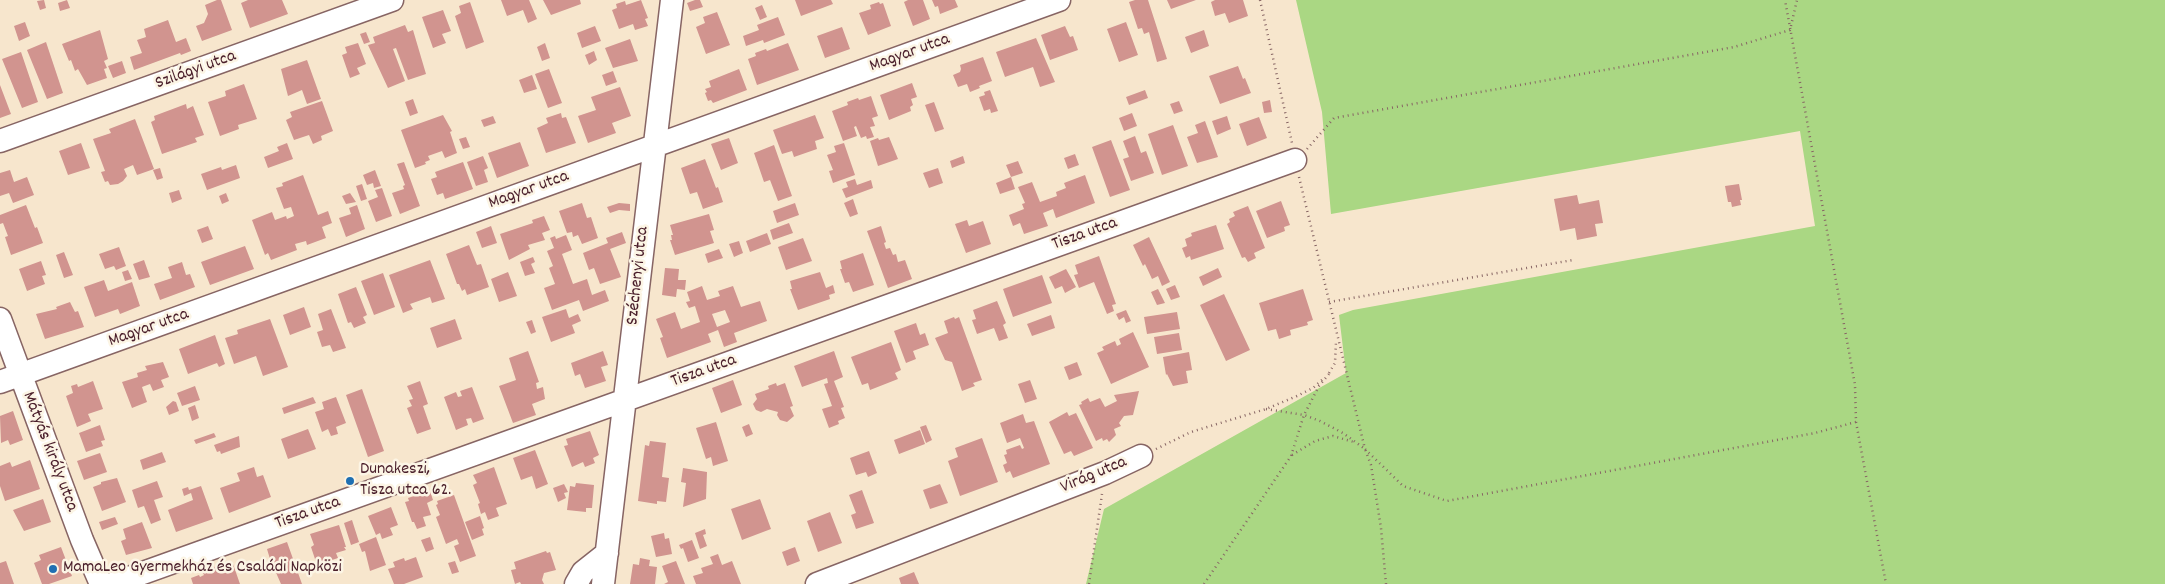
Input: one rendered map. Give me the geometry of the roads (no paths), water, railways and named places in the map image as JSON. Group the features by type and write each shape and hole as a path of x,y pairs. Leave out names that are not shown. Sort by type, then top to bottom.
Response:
{"street":[{"name":"Szilágyi utca","path":"0,141 392,0"},
{"name":"Széchenyi utca","path":"603,584 672,0"},
{"name":"Magyar utca","path":"10,379 1059,0"},
{"name":"Tisza utca","path":"112,584 1295,160"},
{"name":"Mátyás király utca","path":"0,319 10,379 101,584"},
{"name":"Virág utca","path":"817,584 1105,473 1141,456"},
{"path":"576,584 583,572 607,553"}],"place":[{"name":"Dunakeszi, Tisza utca 62.","path":"350,481"},
{"name":"MamaLeo Gyermekház és Családi Napközi","path":"53,569"}]}
